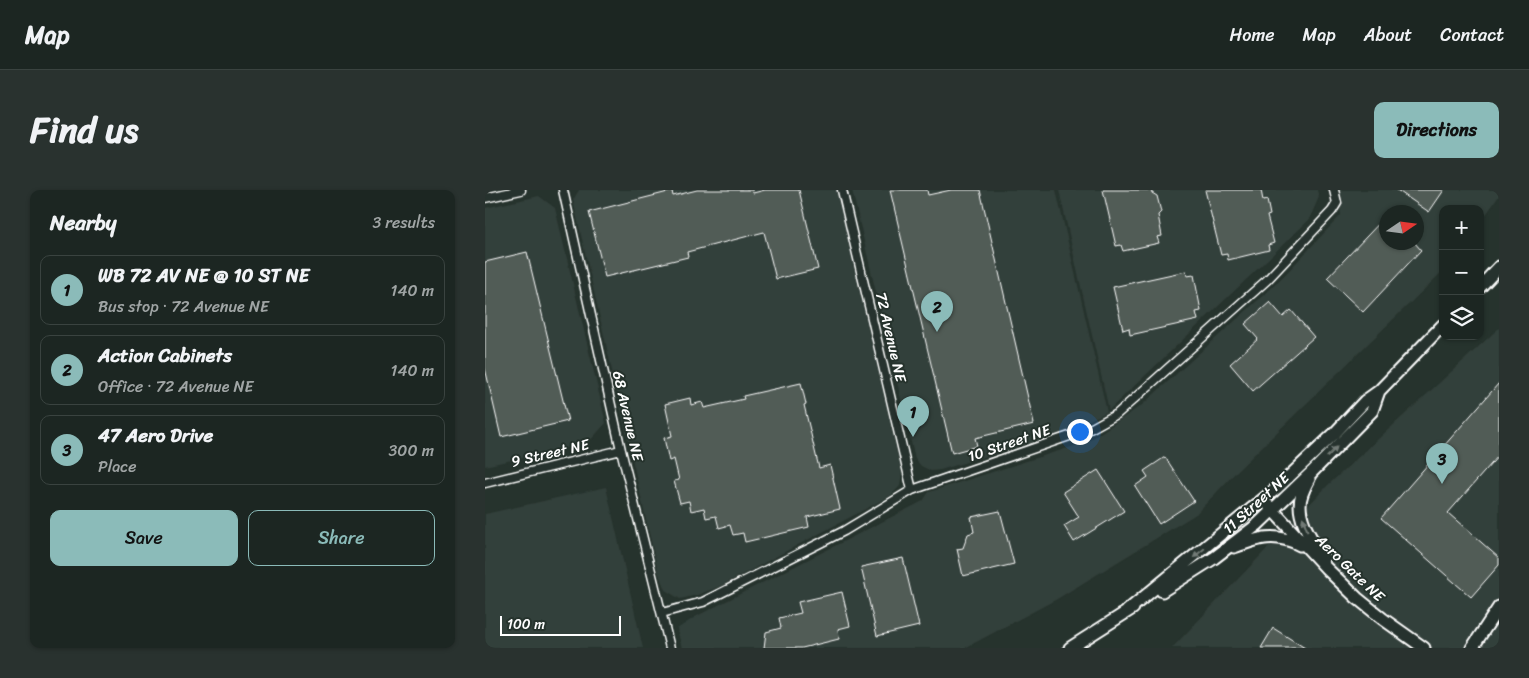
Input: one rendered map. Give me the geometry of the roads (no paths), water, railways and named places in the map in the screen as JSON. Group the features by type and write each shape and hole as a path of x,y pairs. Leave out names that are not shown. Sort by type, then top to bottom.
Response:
{"street":[{"path":"485,198 521,190"},
{"name":"68 Avenue NE","path":"563,190 621,450 670,648"},
{"name":"72 Avenue NE","path":"842,190 912,490"},
{"name":"10 Street NE","path":"662,613 703,602 845,531 912,490 1090,429 1117,414 1267,280 1332,211 1337,203 1334,190"},
{"path":"1484,283 1499,267"},
{"name":"11 Street NE","path":"1127,611 1264,500 1334,434 1365,401 1379,392 1439,329"},
{"name":"11 Street NE","path":"1070,648 1226,550 1272,511 1372,411 1379,392"},
{"name":"9 Street NE","path":"485,483 621,450"},
{"path":"1312,472 1301,495 1300,510 1307,530 1339,580"},
{"name":"Aero Gate NE","path":"1264,500 1308,549 1357,598 1424,648"},
{"path":"1226,550 1261,538 1272,537 1288,539 1308,549"},
{"path":"1472,648 1499,607"}],"place":[{"name":"Action Cabinets","path":"937,332"},
{"name":"WB 72 AV NE @ 10 ST NE","path":"913,437"},
{"name":"47 Aero Drive","path":"1442,484"}]}
